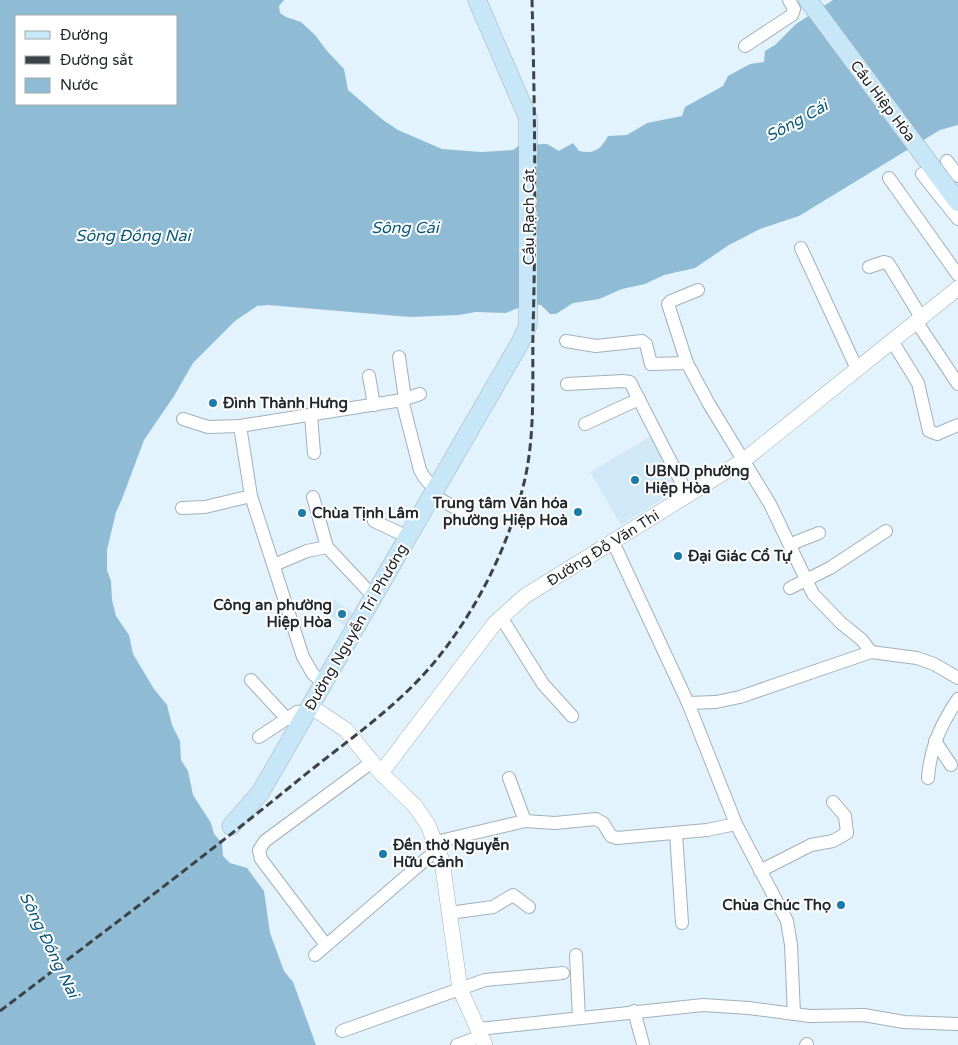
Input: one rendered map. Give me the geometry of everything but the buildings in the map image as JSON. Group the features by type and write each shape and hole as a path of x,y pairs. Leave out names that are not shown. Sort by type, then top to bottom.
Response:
{"main road":[{"name":"Cầu Rạch Cát","path":"477,0 528,118 529,315"},
{"name":"Cầu Hiệp Hòa","path":"808,0 958,202"},
{"name":"Đường Nguyễn Tri Phương","path":"230,824 249,808 267,780 521,341 529,315"}],"street":[{"path":"745,46 792,16 794,9 790,0"},
{"path":"947,161 958,176"},
{"path":"922,174 958,219"},
{"path":"888,178 958,275"},
{"path":"801,248 856,369"},
{"path":"869,267 884,262 888,263 918,319 958,384"},
{"name":"Đường Đỗ Văn Thi","path":"377,767 501,617 526,596 744,460 958,288"},
{"path":"698,290 671,300 668,304 687,363 708,404 744,460 791,544 813,594 862,640 871,652"},
{"path":"566,341 596,346 642,341 646,344 650,364 687,363"},
{"path":"892,341 918,383 929,431 937,434 958,424"},
{"path":"399,357 403,400 420,470 434,492 463,512"},
{"path":"369,376 374,405"},
{"path":"567,384 627,381 639,399 688,495"},
{"path":"183,419 208,427 240,426 403,400 420,394"},
{"path":"585,424 639,399"},
{"path":"311,415 314,453"},
{"path":"240,426 251,496 302,658 312,674 323,683"},
{"path":"182,508 205,507 251,496"},
{"path":"313,497 327,547 374,596"},
{"path":"374,521 408,537"},
{"path":"790,588 807,581 886,531"},
{"path":"791,544 819,532"},
{"path":"613,542 688,703 736,824 760,871 780,904 787,921 791,945 794,1014"},
{"path":"274,565 306,551 327,547"},
{"path":"501,617 543,684 572,716"},
{"path":"688,703 716,702 740,696 871,652 917,658 934,664 958,678"},
{"path":"251,680 288,719"},
{"path":"928,778 929,760 935,741 943,721 958,699"},
{"path":"259,737 308,708 346,730 377,767 422,815 440,845 460,990 482,1037"},
{"path":"935,741 951,765"},
{"path":"326,945 261,859 259,850 264,841 377,767"},
{"path":"508,778 526,821"},
{"path":"760,871 812,845 843,837 847,833 845,816 833,802"},
{"path":"315,954 440,845 526,821 555,823 596,819 602,823 614,838 676,833 736,824"},
{"path":"676,833 682,923"},
{"path":"449,913 493,907 513,896 528,907"},
{"path":"576,955 579,1018"},
{"path":"342,1031 485,980 563,974"},
{"path":"457,1045 482,1037 579,1018 703,1004 810,1016 864,1015 911,1023 958,1024"},
{"path":"634,1011 643,1044"}],"shaded area":[{"name":"UBND phường Hiệp Hòa","path":"653,435 680,488 621,525 590,472"},
{"name":"Công an phường Hiệp Hòa","path":"334,599 357,616 350,629 324,612"}],"water":[{"name":"Sông Đồng Nai","path":"0,0 284,0 279,6 280,13 301,22 315,35 344,69 348,90 383,120 398,130 442,149 481,152 513,150 520,145 547,144 559,151 573,143 579,151 589,152 600,148 608,136 627,135 647,123 682,116 685,107 723,86 728,76 750,64 764,62 765,51 775,45 796,24 833,0 958,0 958,125 940,130 799,216 760,229 729,245 695,268 664,275 645,284 622,289 599,299 573,303 556,314 550,314 541,305 527,304 506,313 476,312 459,315 410,317 268,305 257,306 235,321 193,363 174,396 144,440 116,512 107,550 107,570 111,581 112,600 116,616 129,635 133,654 154,689 167,705 172,725 180,741 181,760 188,771 193,795 211,823 214,834 222,843 223,856 230,863 247,868 264,891 270,933 284,971 293,982 316,1045 0,1045"}],"railway":[{"path":"0,1011 189,867 390,707 437,659 452,640 478,599 499,555 516,510 527,468 532,429 535,207 532,0"}],"place":[{"name":"Đình Thành Hưng","path":"213,403"},
{"name":"UBND phường Hiệp Hòa","path":"635,480"},
{"name":"Trung tâm Văn hóa phường Hiệp Hoà","path":"578,512"},
{"name":"Chùa Tịnh Lâm","path":"302,513"},
{"name":"Đại Giác Cổ Tự","path":"678,556"},
{"name":"Công an phường Hiệp Hòa","path":"342,614"},
{"name":"Đền thờ Nguyễn Hữu Cảnh","path":"383,854"},
{"name":"Chùa Chúc Thọ","path":"841,905"}],"water label":[{"name":"Sông Cái","path":"797,121"},
{"name":"Sông Cái","path":"405,228"}]}
